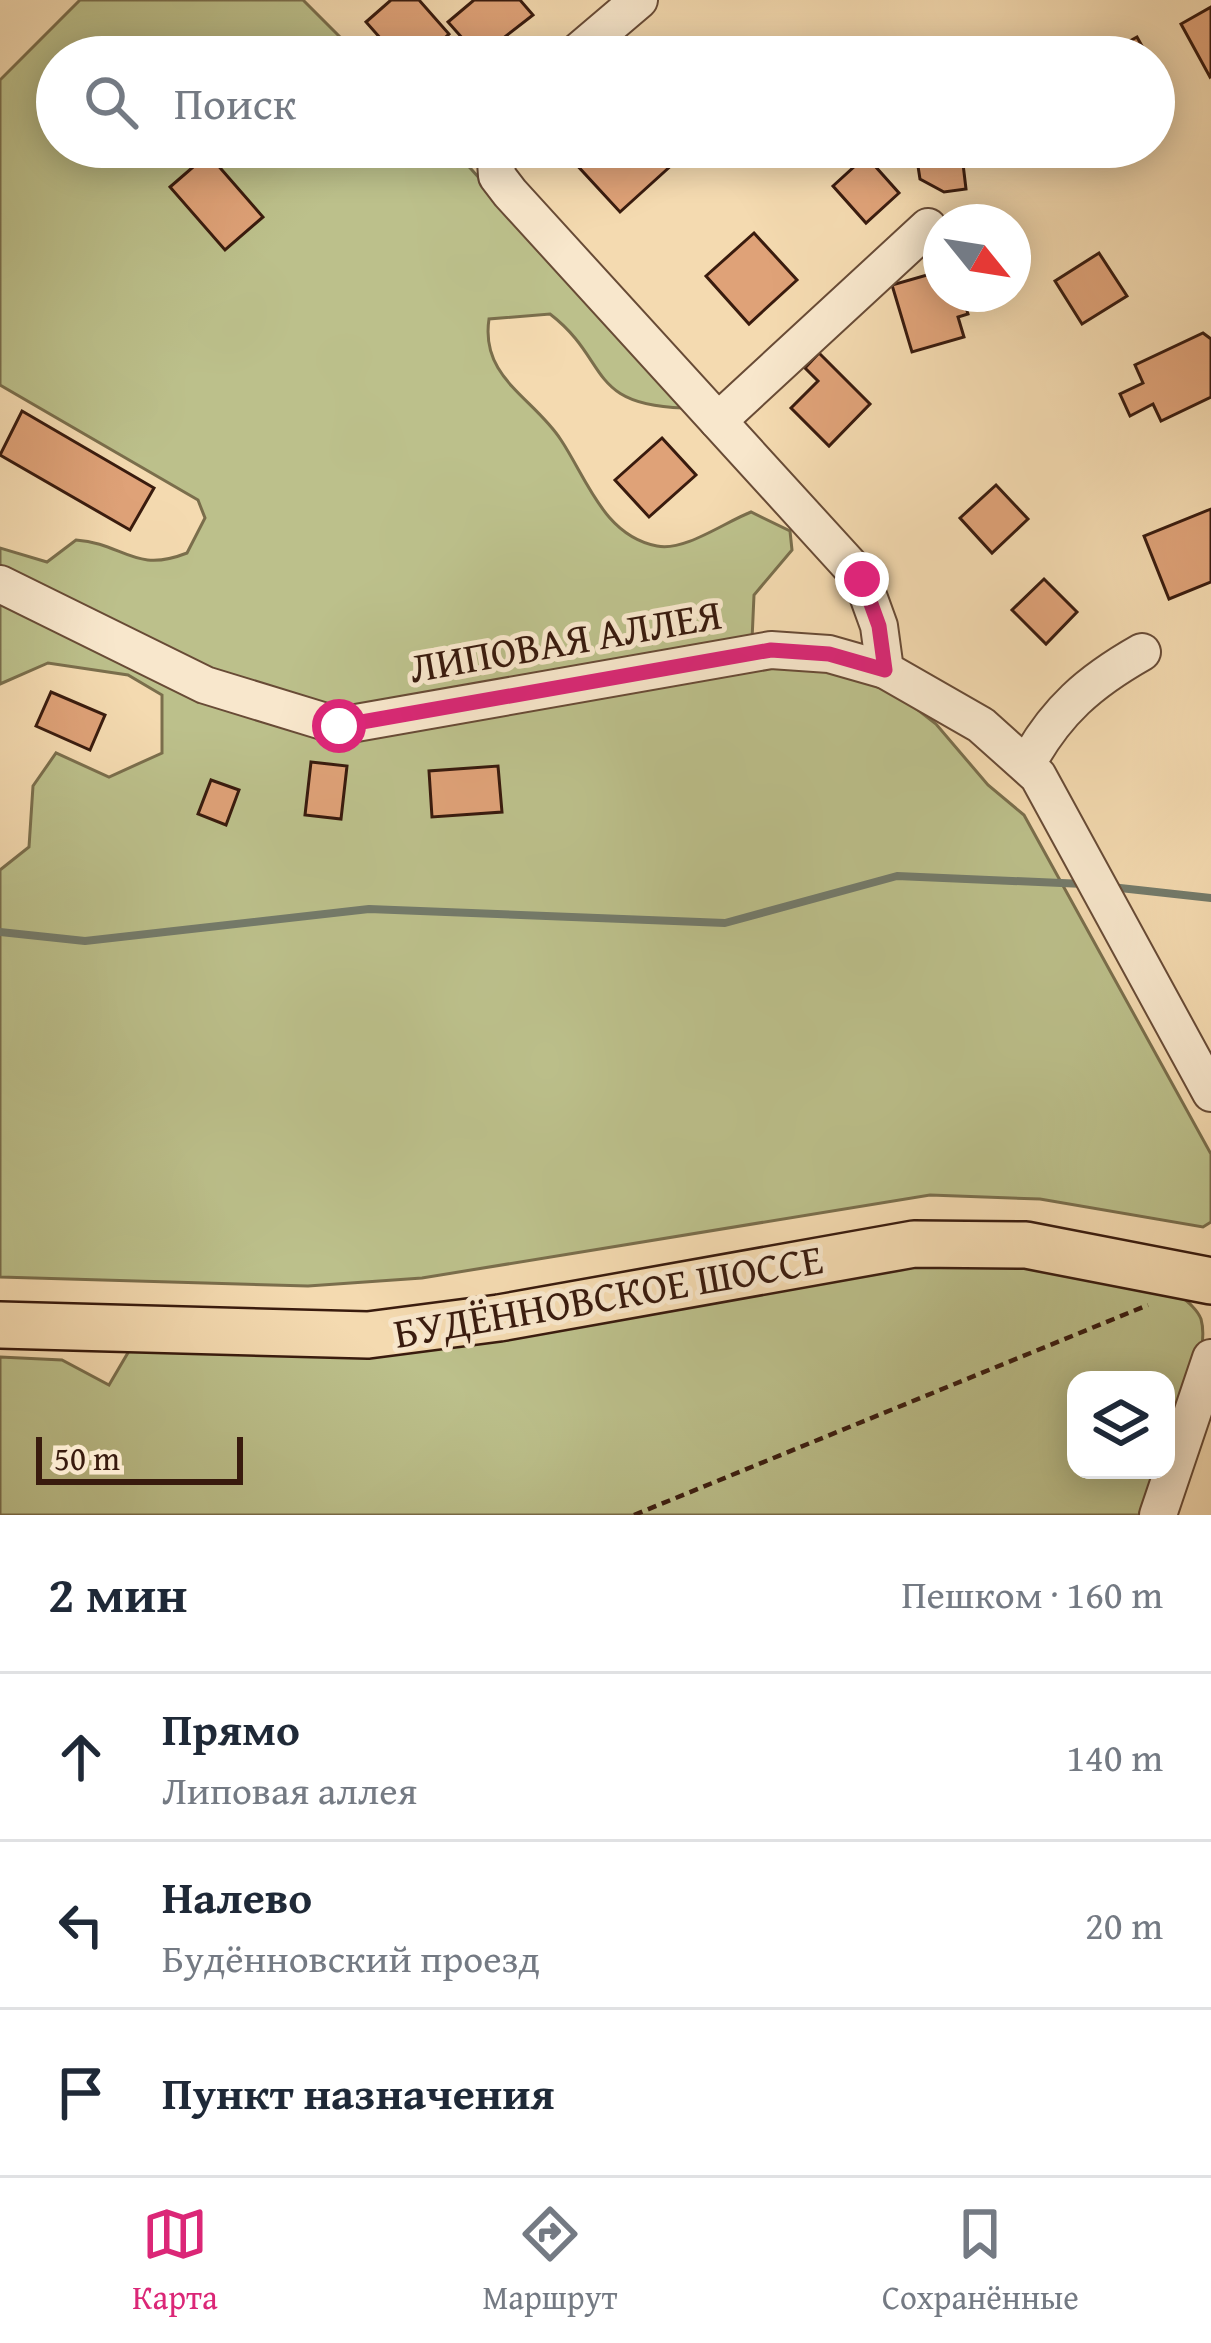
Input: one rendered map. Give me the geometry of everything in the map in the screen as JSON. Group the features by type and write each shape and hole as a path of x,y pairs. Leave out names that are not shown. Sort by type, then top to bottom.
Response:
{"main road":[{"name":"БУДЁННОВСКОЕ ШОССЕ","path":"0,1325 287,1337 386,1334 914,1244 1026,1245 1211,1281"}],"street":[{"path":"597,36 639,0"},
{"path":"496,168 510,194 862,579 879,626 885,670"},
{"path":"718,422 923,232"},
{"name":"ЛИПОВАЯ АЛЛЕЯ","path":"0,584 205,686 339,726 771,650 829,654 885,670 981,725 1027,764 1062,818 1211,1093"},
{"path":"1027,764 1067,703 1091,681 1142,652"},
{"path":"1158,1515 1211,1358"}],"path":[{"path":"634,1515 1159,1300"}],"green space":[{"path":"80,0 303,0 339,36 44,36"},
{"path":"36,44 36,168 470,168 683,408 630,399 614,389 550,314 489,319 488,339 501,372 550,425 610,518 639,540 657,546 679,545 751,512 790,531 792,550 754,595 752,640 848,670 904,699 936,724 988,785 1024,815 1211,1154 1211,1222 1203,1227 1040,1199 930,1195 422,1278 308,1286 0,1277 0,870 29,847 33,786 56,753 109,777 162,753 162,695 128,675 48,663 0,684 0,548 47,562 76,540 141,559 169,559 187,553 205,518 198,500 0,385 0,80"},
{"path":"940,1260 1045,1266 1174,1290 1196,1311 1203,1333 1192,1383 1175,1423 1175,1371 1067,1371 1067,1479 1153,1479 1139,1515 0,1515 0,1357 62,1360 109,1385 129,1351"}],"building":[{"path":"391,0 419,0 449,34 378,36 366,22"},
{"path":"474,0 520,0 533,15 506,36 460,36 448,22"},
{"path":"1211,7 1211,76 1210,77 1181,24"},
{"path":"192,168 220,168 263,217 225,250 170,187"},
{"path":"580,168 668,168 620,212"},
{"path":"853,168 877,168 899,193 866,223 833,186"},
{"path":"918,168 964,168 966,189 944,192 920,179"},
{"path":"754,233 797,280 749,324 706,276"},
{"path":"1099,253 1127,296 1082,324 1055,281"},
{"path":"923,276 923,312 967,312 958,317 964,337 912,352 892,285"},
{"path":"1203,333 1211,339 1211,397 1161,421 1153,404 1130,416 1120,394 1143,383 1135,365"},
{"path":"819,353 870,404 829,446 791,408 818,381 805,368"},
{"path":"22,411 154,488 130,530 0,455"},
{"path":"662,438 696,475 649,517 615,480"},
{"path":"996,485 1028,519 992,553 960,518"},
{"path":"1211,509 1211,582 1169,599 1144,536"},
{"path":"1044,579 1077,612 1046,644 1012,610"},
{"path":"51,692 105,715 90,750 36,726"},
{"path":"311,762 347,766 341,819 305,815"},
{"path":"498,766 502,812 432,817 429,771"},
{"path":"211,780 239,790 226,825 198,814"}],"waterway":[{"path":"0,932 85,941 369,909 725,923 897,876 1084,884"},
{"path":"1111,887 1211,898"}],"route":[{"path":"339,726 771,650 829,654 885,670 879,626 862,579"}]}
